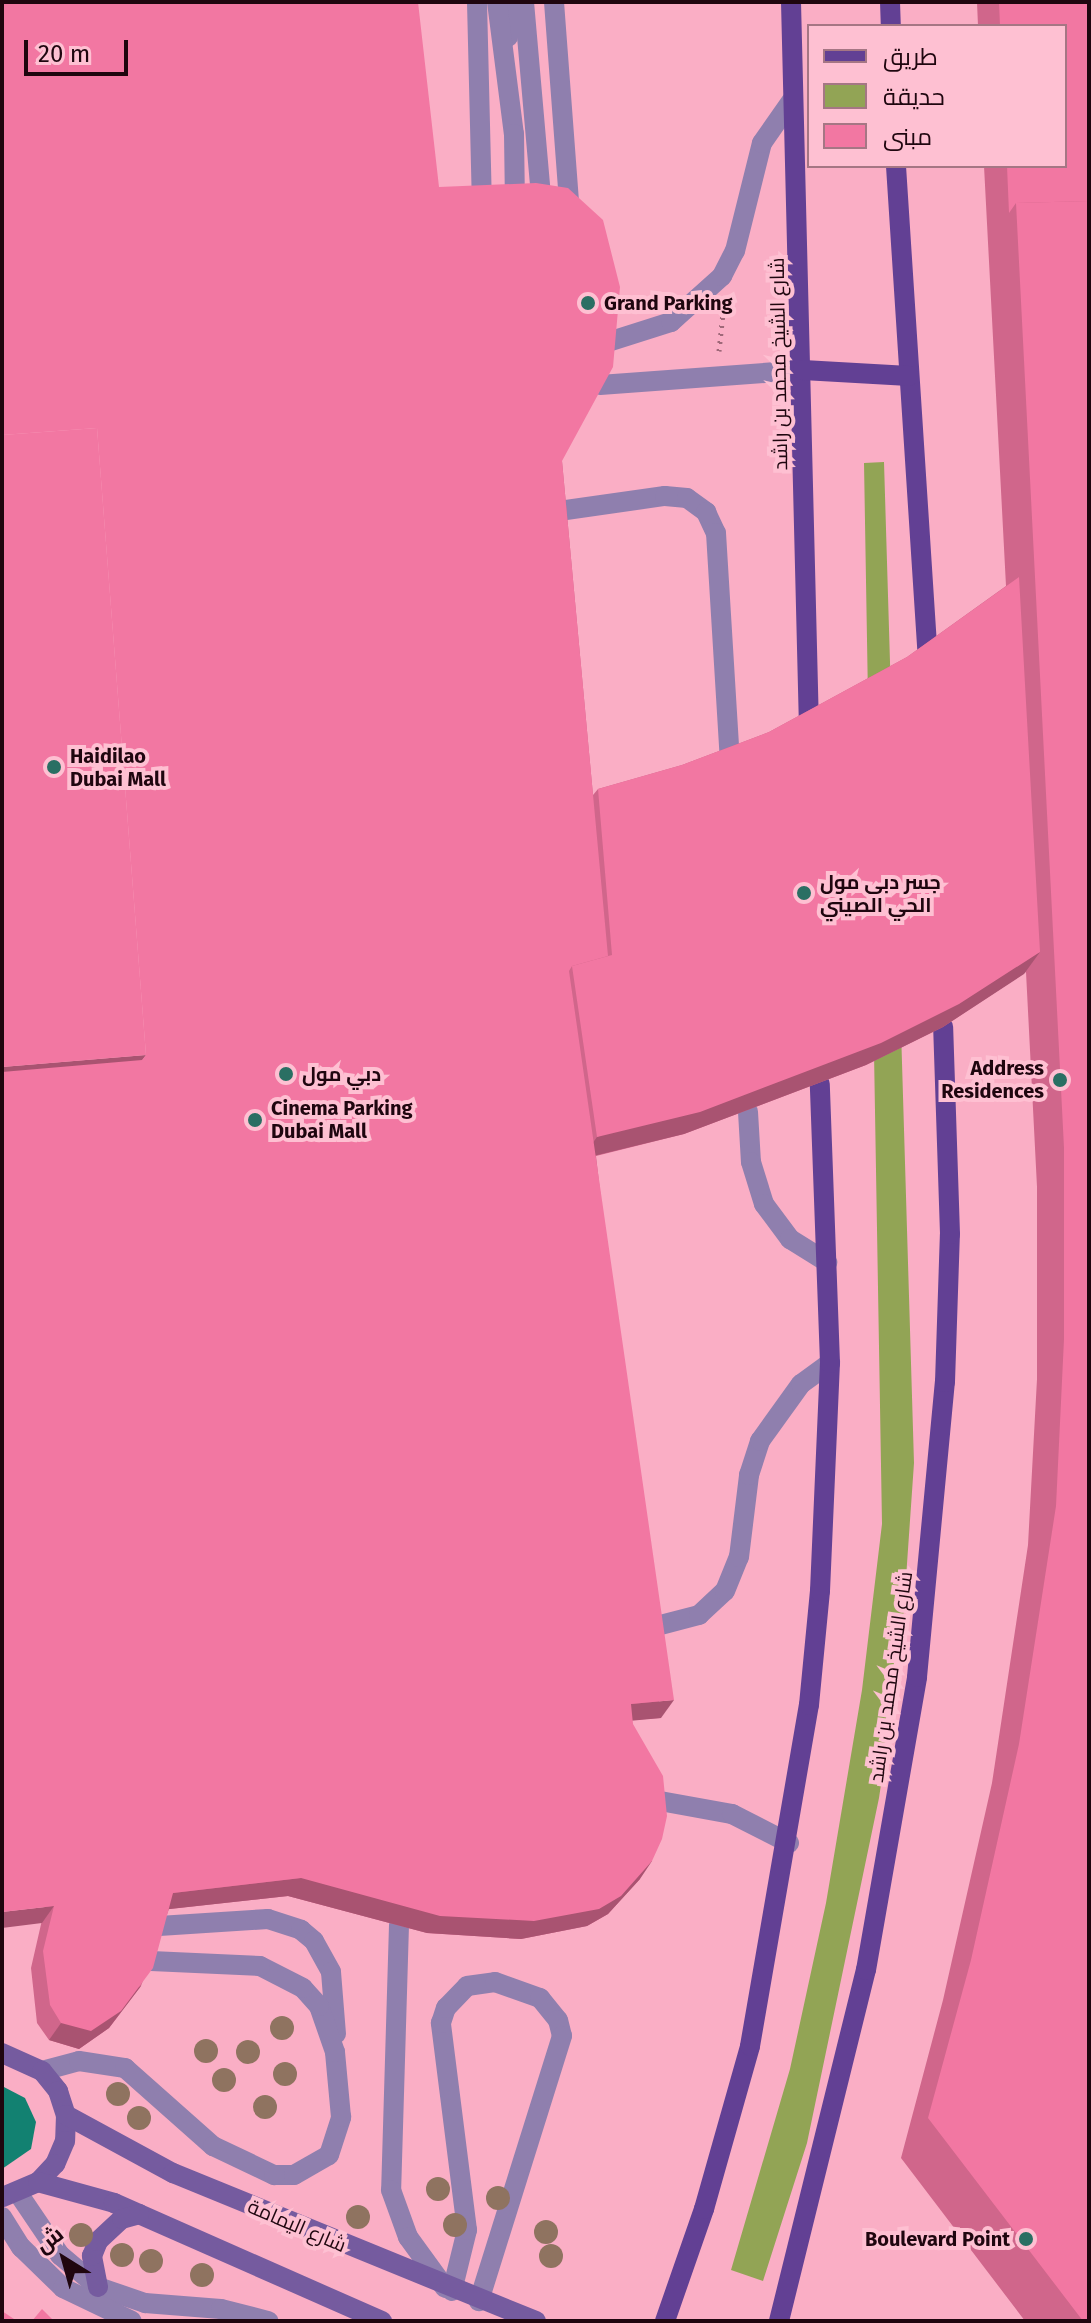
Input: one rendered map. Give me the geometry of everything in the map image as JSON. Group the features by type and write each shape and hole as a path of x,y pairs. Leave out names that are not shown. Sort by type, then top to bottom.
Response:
{"main road":[{"name":"شارع الشيخ محمد بن راشد","path":"791,2 803,370 809,726"},
{"path":"890,2 891,24"},
{"path":"896,168 928,655"},
{"path":"803,370 909,376"},
{"name":"شارع الشيخ محمد بن راشد","path":"779,2321 866,1970 917,1677 945,1382 950,1234 943,1027"},
{"path":"665,2321 704,2209 750,2046 789,1843 820,1591 830,1363 820,1084"}],"street":[{"path":"2,2053 42,2071 58,2091 66,2115 65,2141 55,2164 38,2182 10,2195"},
{"name":"شارع اليمامة","path":"66,2115 145,2161 449,2290 536,2321"},
{"path":"38,2182 89,2193 382,2321"},
{"path":"98,2287 92,2256 98,2241 108,2227 139,2214"}],"lane":[{"path":"477,2 482,202"},
{"path":"497,2 514,134 513,226"},
{"path":"507,201 508,2"},
{"path":"524,2 544,226"},
{"path":"554,2 570,214"},
{"path":"608,342 671,322 722,276 739,238 762,143 792,100"},
{"path":"600,385 803,370"},
{"path":"552,512 665,496 687,498 706,512 716,533 730,763"},
{"path":"748,1112 751,1162 764,1204 790,1239 827,1262"},
{"path":"649,1628 699,1615 725,1591 739,1557 749,1475 760,1441 793,1392 830,1363"},
{"path":"621,1795 732,1814 789,1843"},
{"path":"42,2071 79,2061 125,2068 213,2146 254,2168 294,2175 321,2162 338,2137 331,1972 314,1941 301,1930 268,1919 159,1926"},
{"path":"399,1925 391,2190 408,2237 449,2290"},
{"path":"151,1961 236,1962 283,1974 319,2006 335,2052"},
{"path":"449,2290 467,2230 441,2023 446,2008 467,1986 495,1982 540,1998 558,2020 562,2036 479,2301"},
{"path":"10,2195 60,2255 98,2287 145,2303 221,2309 268,2321"},
{"path":"2,2217 21,2247 63,2288 132,2321"}],"path":[{"path":"719,376 719,323 726,311"}],"green space":[{"path":"884,462 914,1463 901,1650 879,1798 807,2143 763,2281 731,2270 790,2069 826,1903 862,1690 882,1524 864,463"}],"shaded area":[{"path":"2,2086 25,2098 36,2122 31,2149 2,2169"}],"building":[{"name":"Cinema Parking Dubai Mall","path":"2,2 418,2 439,187 536,183 568,188 603,220 620,287 613,367 562,461 608,956 572,966 569,971 674,1700 631,1704 633,1724 663,1776 667,1816 662,1839 652,1861 621,1896 599,1909 534,1921 440,1916 301,1878 173,1893 153,1968 121,2011 91,2031 61,2023 50,2005 43,1951 54,1906 2,1912 2,1072 142,1060 146,1055 97,428 2,435"},
{"path":"999,2 1089,2 1089,201 1016,203 1009,213 1007,168 1067,168 1067,24 1000,24"},
{"name":"Address Residences","path":"1089,201 1089,2321 1083,2321 928,2118 971,1960 1019,1744 1056,1506 1064,1339 1064,1148 1016,203"},
{"name":"Haidilao Dubai Mall","path":"97,428 146,1055 2,1067 2,435"},
{"name":"جسر دبي مول الحي الصيني","path":"1019,577 1040,952 959,1004 881,1043 700,1112 597,1137 572,966 612,955 598,789 682,765 769,732 907,657"},
{"path":"42,2309 54,2321 32,2321"},
{"path":"2,2311 17,2321 2,2321"}],"place":[{"name":"Grand Parking","path":"588,303"},
{"name":"Haidilao Dubai Mall","path":"54,767"},
{"name":"جسر دبي مول الحي الصيني","path":"804,893"},
{"name":"دبي مول","path":"286,1074"},
{"name":"Address Residences","path":"1060,1080"},
{"name":"Cinema Parking Dubai Mall","path":"255,1120"},
{"name":"Boulevard Point","path":"1026,2239"}]}
